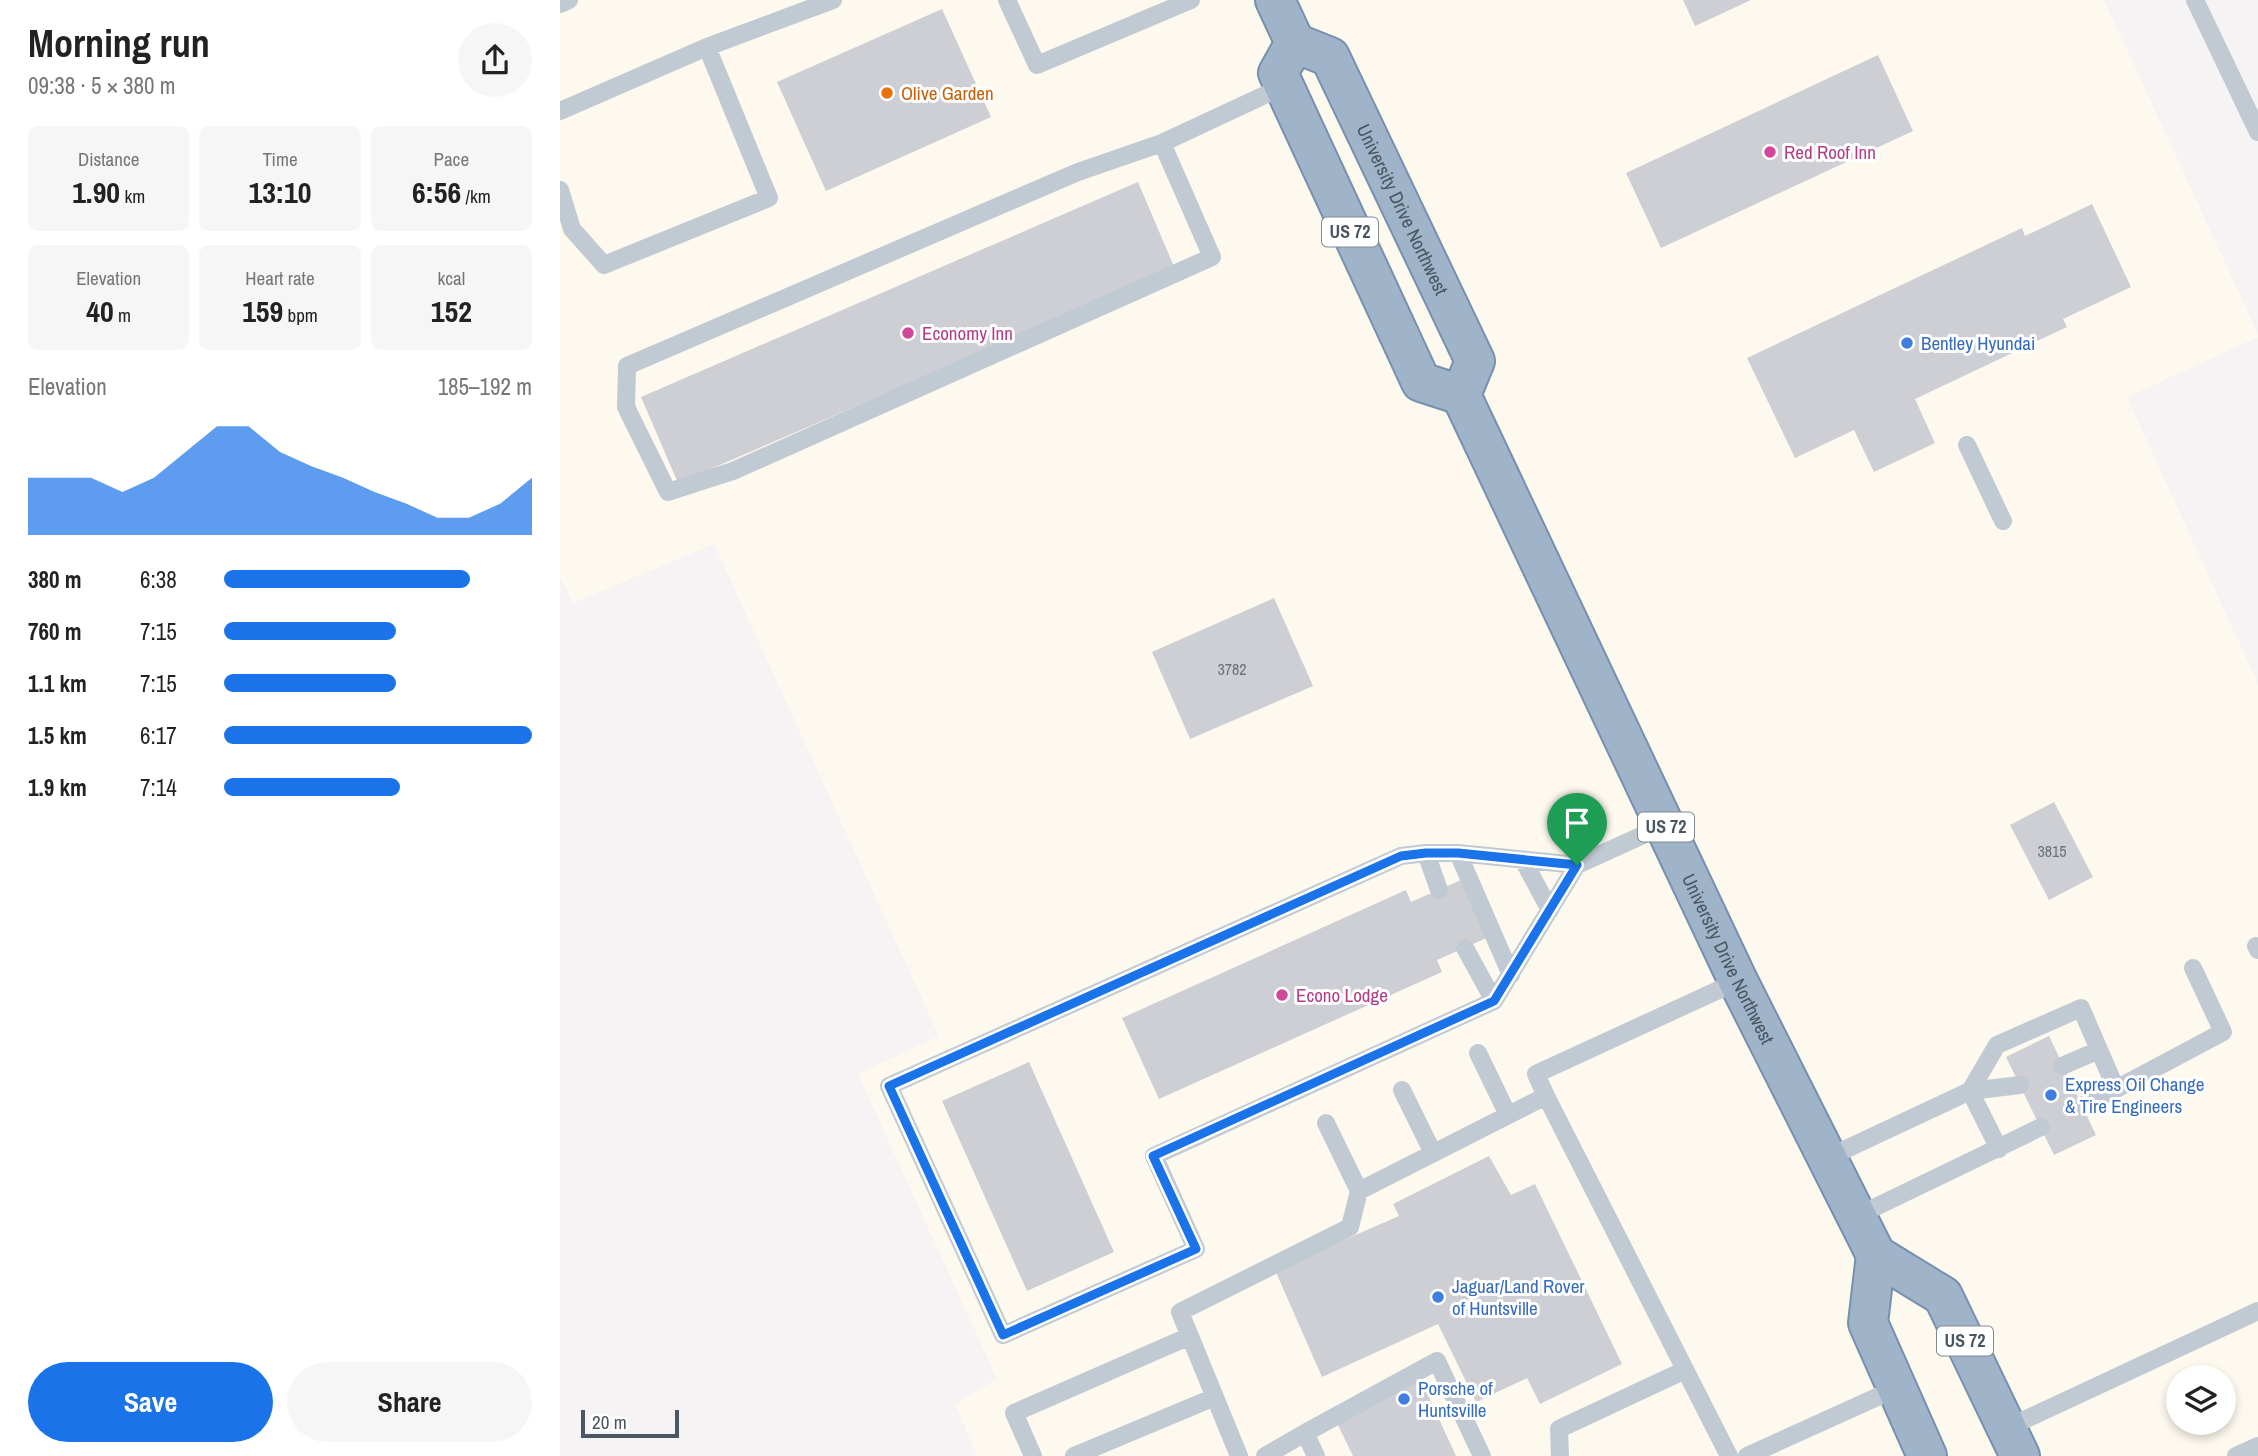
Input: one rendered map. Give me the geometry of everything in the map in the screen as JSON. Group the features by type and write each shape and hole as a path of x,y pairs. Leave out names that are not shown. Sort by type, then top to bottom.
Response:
{"highway":[{"path":"1275,0 1295,43 1278,73 1284,86"},
{"name":"University Drive Northwest","path":"1295,43 1330,57 1416,234 1475,361 1461,395 1738,981 1876,1255"},
{"name":"US 72","path":"1284,86 1421,382 1461,395"},
{"path":"1876,1255 1868,1323 1927,1456"},
{"name":"US 72","path":"1876,1255 1943,1296 2013,1442"}],"lane":[{"path":"560,4 569,0"},
{"path":"560,111 707,47 833,0"},
{"path":"1007,0 1037,65 1191,0"},
{"path":"2195,0 2258,132"},
{"path":"560,190 572,229 604,265 769,198 707,47"},
{"path":"1163,143 1212,257 733,471 668,492 626,407 627,366 1078,172 1163,143 1284,86"},
{"path":"1967,445 2003,521"},
{"path":"1577,865 1494,1001 1153,1156 1196,1249 1003,1335 889,1086 1401,856 1458,853 1577,865 1665,825"},
{"path":"1426,853 1439,890"},
{"path":"1458,853 1511,975"},
{"path":"1523,860 1550,910"},
{"path":"1465,948 1494,1001"},
{"path":"2082,1106 2223,1032 2193,968"},
{"path":"1730,1456 1536,1074 1738,981"},
{"path":"1970,1091 1997,1045 2081,1008 2116,1088"},
{"path":"2062,1066 2099,1049"},
{"path":"1478,1053 1508,1115"},
{"path":"1827,1158 1970,1091 2020,1085"},
{"path":"1402,1090 1433,1153"},
{"path":"1970,1091 1999,1149"},
{"path":"1359,1191 1546,1096"},
{"path":"1239,1456 1180,1312 1350,1227 1359,1191 1326,1122"},
{"path":"1857,1216 2040,1127"},
{"path":"2013,1442 2258,1311"},
{"path":"1033,1456 1014,1413 1189,1336"},
{"path":"1265,1456 1437,1361 1482,1456"},
{"path":"1560,1456 1559,1429 1685,1370"},
{"path":"1747,1456 1897,1388"},
{"path":"1074,1456 1215,1397"},
{"path":"1305,1433 1316,1456"},
{"path":"2236,1456 2258,1446"}],"shaded area":[{"path":"560,0 2104,0 2258,334 2258,337 2127,397 2258,684 2258,1456 977,1456 955,1404 997,1379 858,1074 939,1036 714,544 573,603 560,576"}],"building":[{"path":"1683,0 1751,0 1695,26"},
{"path":"942,9 991,117 826,191 777,82"},
{"name":"Red Roof Inn","path":"1878,55 1913,131 1661,248 1626,173"},
{"name":"Economy Inn","path":"1138,182 1175,269 678,483 641,397"},
{"name":"Bentley Hyundai","path":"2092,204 2131,287 2063,319 2067,327 1915,399 1935,443 1874,472 1854,430 1795,458 1747,358 2022,228 2025,236"},
{"path":"1274,598 1313,686 1190,739 1152,652"},
{"path":"2054,802 2093,877 2049,900 2010,825"},
{"name":"Econo Lodge","path":"1463,879 1489,937 1437,960 1442,972 1159,1099 1122,1018 1406,890 1411,902"},
{"name":"Express Oil Change & Tire Engineers","path":"2049,1036 2096,1135 2054,1155 2006,1057"},
{"path":"1029,1062 1114,1252 1027,1291 942,1101"},
{"name":"Jaguar/Land Rover of Huntsville","path":"1489,1156 1511,1195 1535,1184 1622,1364 1540,1404 1527,1378 1476,1402 1438,1324 1322,1377 1275,1270 1399,1216 1393,1204"},
{"name":"Porsche of Huntsville","path":"1421,1380 1456,1456 1353,1456 1335,1419"}],"place":[{"name":"Olive Garden","path":"887,93"},
{"name":"Red Roof Inn","path":"1770,152"},
{"name":"Economy Inn","path":"908,333"},
{"name":"Bentley Hyundai","path":"1907,343"},
{"name":"Econo Lodge","path":"1282,995"},
{"name":"Express Oil Change & Tire Engineers","path":"2051,1095"},
{"name":"Jaguar/Land Rover of Huntsville","path":"1438,1297"},
{"name":"Porsche of Huntsville","path":"1404,1399"}],"route":[{"path":"1458,853 1577,865 1494,1001 1153,1156 1196,1249 1003,1335 889,1086 1401,856 1458,853"}]}
